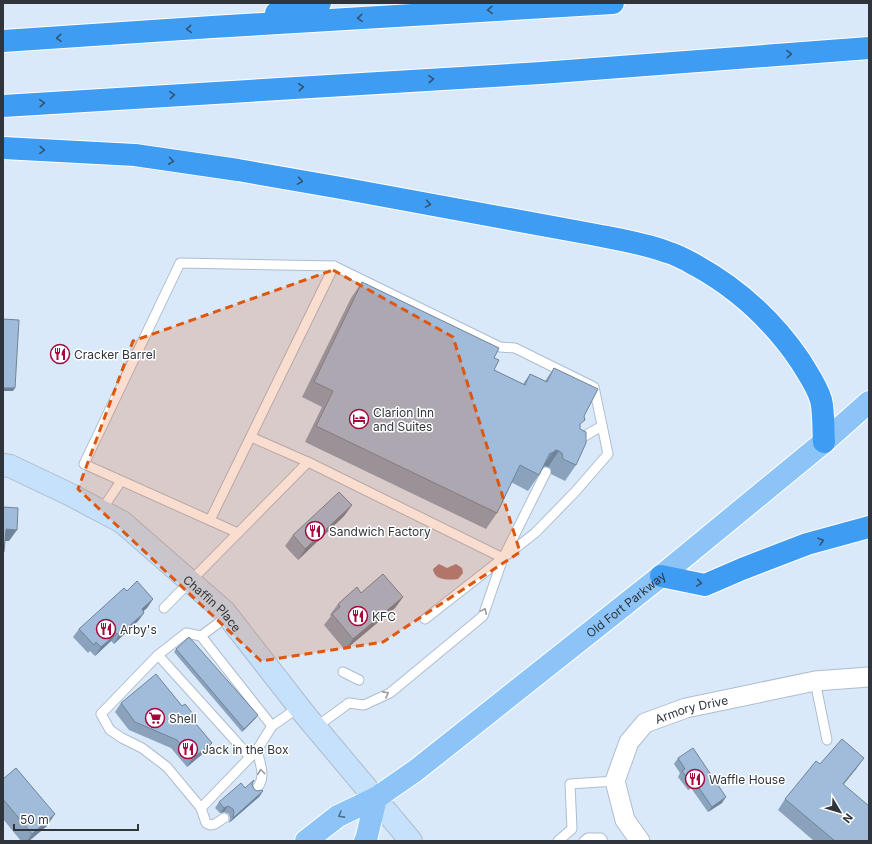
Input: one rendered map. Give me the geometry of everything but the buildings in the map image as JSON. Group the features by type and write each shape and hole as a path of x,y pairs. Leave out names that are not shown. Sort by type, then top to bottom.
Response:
{"highway":[{"path":"212,27 320,3"},
{"path":"3,41 613,3"},
{"path":"3,106 549,72 869,48"},
{"path":"3,148 135,155 238,170 591,234 668,252 712,274 739,293 762,314 779,333 796,354 813,381 821,400 824,442"},
{"path":"661,576 705,585 807,544 869,527"}],"main road":[{"name":"Old Fort Parkway","path":"306,841 338,816 376,798 415,771 661,576 824,442 869,402"},
{"path":"365,841 376,798"}],"street":[{"name":"Chaffin Place","path":"3,465 10,466 69,494 122,522 224,611 316,728 411,841"},
{"name":"Armory Drive","path":"615,781 629,742 645,723 686,708 815,681 869,677"},
{"path":"615,781 625,820 640,841"}],"lane":[{"path":"238,532 84,464 180,263 334,266 500,347 515,348 594,387 608,454 575,492 535,533 425,618"},
{"path":"210,520 334,266"},
{"path":"574,442 602,426"},
{"path":"251,437 308,462 503,558"},
{"path":"164,608 308,462"},
{"path":"316,728 350,702 364,705 390,693 483,616 503,558 546,472"},
{"path":"101,511 121,481"},
{"path":"201,636 228,616"},
{"path":"224,818 210,826 206,823 201,808 167,767 142,748 110,730 101,714 158,655 186,633 201,636 272,726"},
{"path":"158,655 250,757"},
{"path":"343,672 358,680"},
{"path":"815,681 827,740"},
{"path":"201,808 257,750 272,726 299,707"},
{"path":"254,790 259,786 263,776 257,750"},
{"path":"558,841 572,829 570,784 615,781"},
{"path":"584,841 588,838 601,838 603,841"}],"highlighted area":[{"path":"333,270 453,337 520,552 383,642 261,661 78,489 133,341"}],"shaded area":[{"path":"439,564 447,568 456,564 462,568 463,573 458,579 439,578 434,573 433,569"}],"place":[{"name":"Cracker Barrel","path":"60,354"},
{"name":"Clarion Inn and Suites","path":"359,419"},
{"name":"Sandwich Factory","path":"315,531"},
{"name":"KFC","path":"358,616"},
{"name":"Arby's","path":"106,629"},
{"name":"Shell","path":"155,718"},
{"name":"Jack in the Box","path":"188,749"},
{"name":"Waffle House","path":"695,779"}]}
